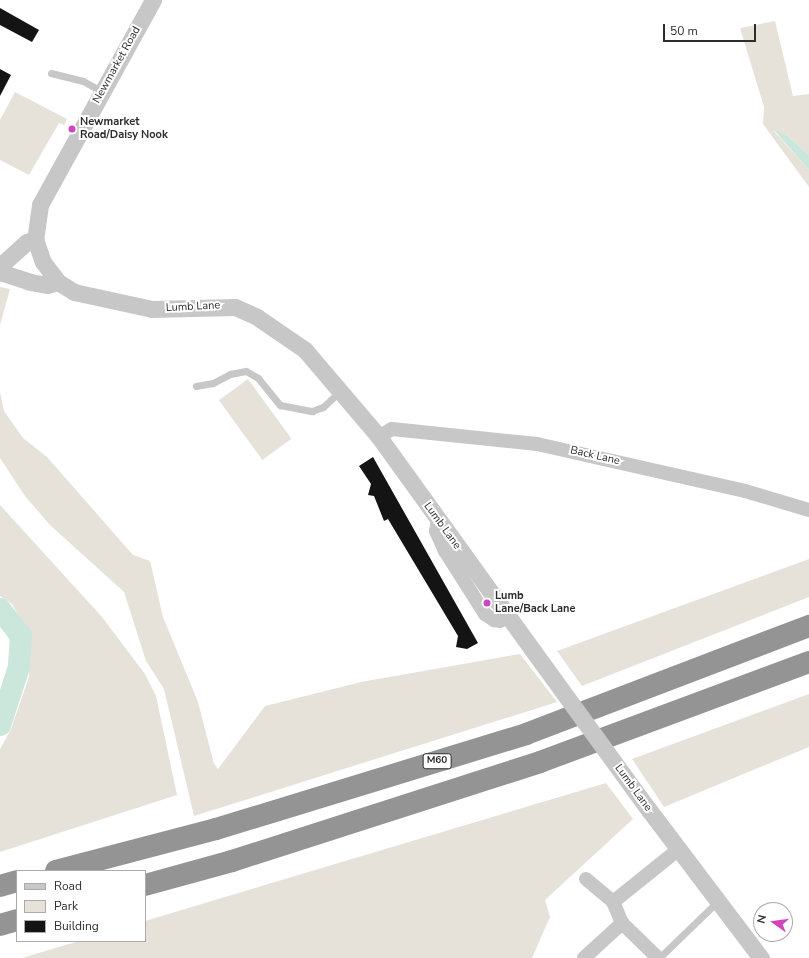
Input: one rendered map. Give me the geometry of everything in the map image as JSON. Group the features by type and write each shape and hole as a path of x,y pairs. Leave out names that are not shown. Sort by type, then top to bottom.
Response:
{"highway":[{"name":"M60","path":"60,870 216,829 526,734 809,626"},
{"path":"146,885 232,861 540,762 809,662"},
{"path":"0,886 16,882"},
{"path":"0,924 16,920"}],"street":[{"name":"Newmarket Road","path":"35,239 40,205 153,0"},
{"path":"35,239 27,242 0,268 3,273 30,282 47,285 58,282"},
{"name":"Lumb Lane","path":"35,239 43,262 58,282 74,292 138,307 170,309 219,305 240,309 305,350 342,390 379,437 438,521 649,810 673,854 719,900 761,958"},
{"name":"Back Lane","path":"379,437 392,429 537,444 744,491 809,510"},
{"path":"613,902 673,854"},
{"path":"586,879 613,902 622,922 658,958"},
{"path":"584,958 622,922"}],"lane":[{"path":"50,73 83,81 103,92"},
{"path":"196,386 213,383 230,374 252,373 280,405 312,411 323,407 342,390"},
{"path":"658,958 719,900"}],"green space":[{"path":"775,21 793,96 809,94 809,155 788,136 773,130 809,170 809,187 763,124 764,107 740,28"},
{"path":"15,92 67,119 64,125 59,123 29,175 0,160 0,120"},
{"path":"0,287 10,289 0,325"},
{"path":"248,379 291,439 262,460 219,400"},
{"path":"0,392 4,411 23,438 47,457 133,555 150,561 163,617 198,702 214,764 218,769 265,706 361,682 520,654 557,702 194,816 164,689 146,661 124,592 50,525 25,496 0,458"},
{"path":"0,505 102,617 145,674 156,696 177,795 0,852 0,749 11,729 29,677 30,635 12,604 0,596"},
{"path":"809,559 809,597 582,686 557,651"},
{"path":"809,694 809,747 664,807 632,759"},
{"path":"606,783 633,819 545,900 550,917 532,958 22,958 76,942 146,942 146,921"}],"shaded area":[{"path":"773,129 788,136 809,155 809,170"}],"building":[{"path":"0,8 39,30 32,42 0,25"},
{"path":"0,69 11,75 0,96"},
{"path":"373,457 478,643 467,649 456,647 458,636 388,519 384,521 374,496 368,495 371,484 359,466"}],"waterway":[{"path":"0,609 21,636 19,667 0,725"}],"place":[{"name":"Newmarket Road/Daisy Nook","path":"72,129"},
{"name":"Lumb Lane/Back Lane","path":"487,603"}]}
